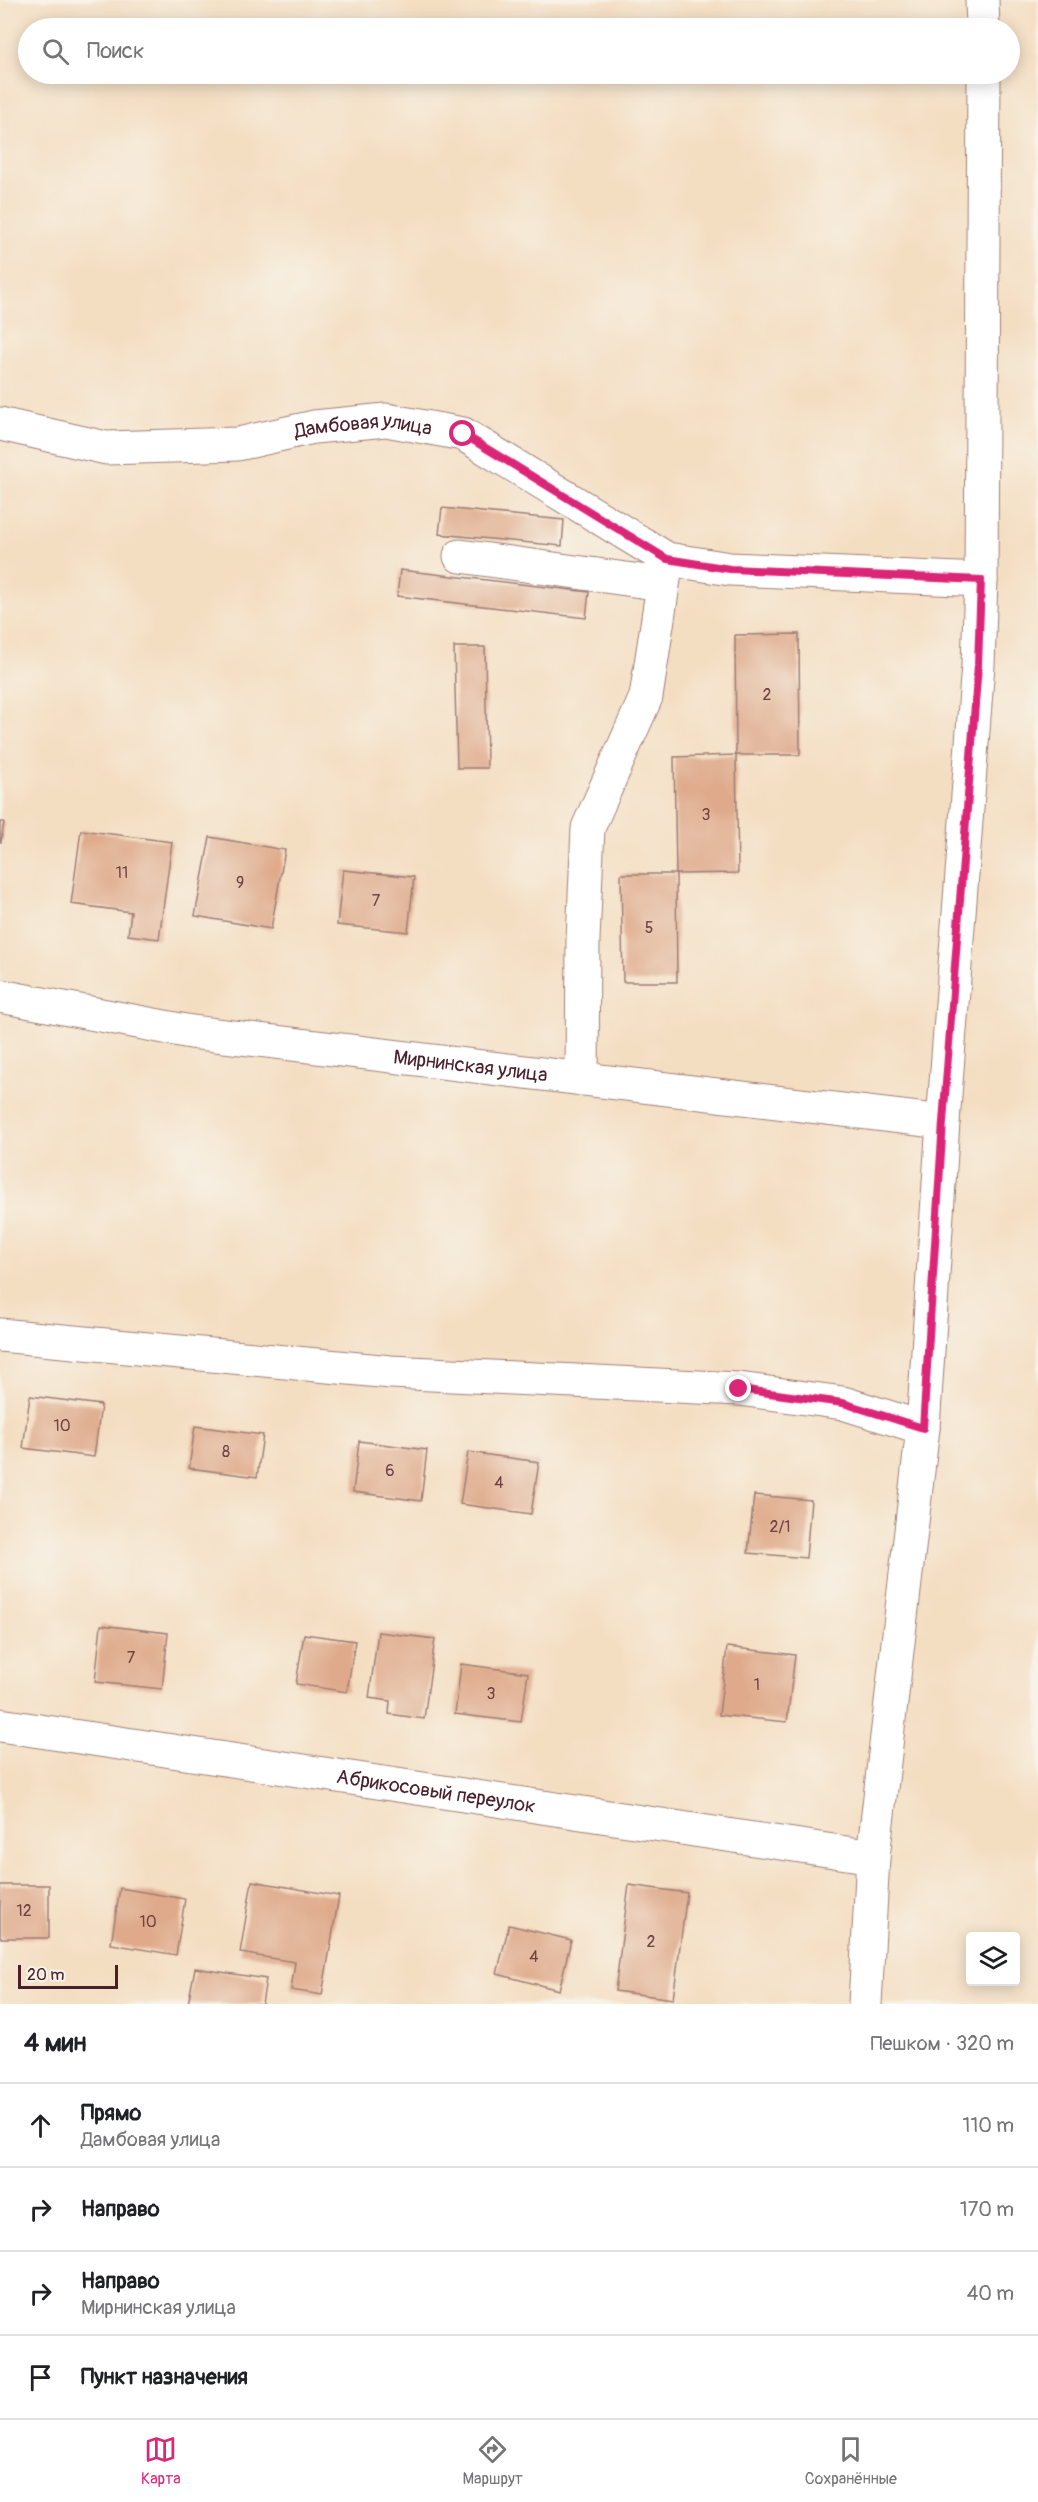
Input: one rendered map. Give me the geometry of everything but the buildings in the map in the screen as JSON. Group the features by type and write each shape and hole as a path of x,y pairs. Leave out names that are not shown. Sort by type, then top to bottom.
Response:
{"street":[{"path":"982,0 983,18"},
{"path":"865,2004 873,1857 923,1428 943,1122 978,665 981,580 984,84"},
{"name":"Дамбовая улица","path":"0,424 106,448 238,444 314,427 386,420 463,434 664,572 730,569 981,580"},
{"path":"460,556 664,572 646,697 588,828 583,940 582,1079"},
{"name":"Мирнинская улица","path":"0,996 191,1032 943,1122"},
{"path":"0,1335 391,1372 739,1389 843,1403 923,1428"},
{"name":"Абрикосовый переулок","path":"0,1725 873,1857"}],"route":[{"path":"463,434 667,559 730,569 981,580 978,665 943,1122 923,1428 843,1403 739,1389"}]}
